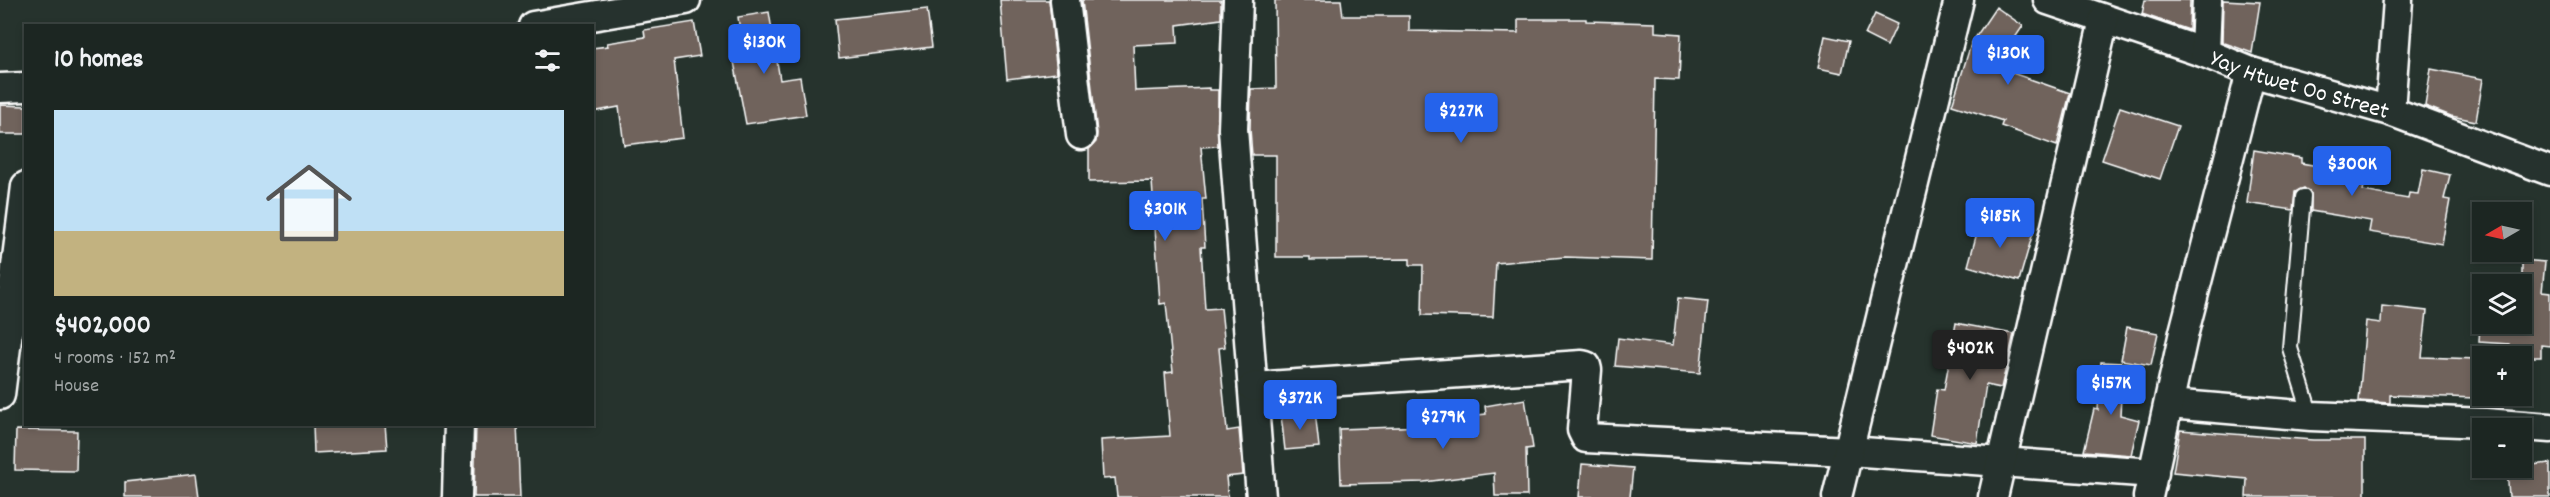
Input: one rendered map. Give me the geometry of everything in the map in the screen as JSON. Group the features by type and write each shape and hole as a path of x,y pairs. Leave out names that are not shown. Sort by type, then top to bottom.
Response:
{"street":[{"path":"545,24 686,0"},
{"path":"1065,0 1081,135"},
{"path":"1238,0 1233,129 1262,497"},
{"path":"1838,497 1959,0"},
{"name":"Yay Htwet Oo Street","path":"2048,0 2205,53 2251,72 2390,111 2550,171"},
{"path":"2205,53 2207,0"},
{"path":"2390,111 2398,0"},
{"path":"1993,497 2104,20"},
{"path":"1253,387 1582,365 1586,366 1587,370 1582,430 1586,438 2001,461 2151,485 2184,332 2251,72"},
{"path":"0,88 24,87"},
{"path":"9,387 24,210"},
{"path":"2169,404 2311,416 2550,428"},
{"path":"457,497 459,426"}],"lane":[{"path":"2303,197 2290,348 2311,416"}],"building":[{"path":"1000,0 1049,0 1057,73 1007,79"},
{"path":"1082,0 1221,0 1221,19 1177,25 1178,43 1133,45 1135,91 1209,88 1209,90 1218,90 1218,146 1201,147 1206,199 1202,199 1205,247 1201,247 1205,309 1221,308 1225,347 1219,348 1227,431 1239,429 1243,475 1226,477 1228,497 1117,497 1115,478 1103,479 1101,440 1170,436 1165,373 1173,372 1166,303 1160,304 1152,181 1089,182 1089,149 1096,142 1097,133"},
{"path":"1275,0 1341,0 1343,16 1409,16 1409,31 1518,33 1518,19 1586,19 1586,21 1655,23 1655,32 1681,34 1679,80 1655,79 1652,260 1565,257 1496,263 1493,317 1422,315 1423,265 1410,265 1410,259 1310,260 1310,257 1276,257 1276,155 1252,155 1250,129 1251,89 1276,88"},
{"path":"2145,0 2190,0 2189,30 2142,14"},
{"path":"2223,0 2260,2 2252,53 2222,42"},
{"path":"1996,7 2023,26 1995,67 2070,93 2057,146 2001,126 2003,121 1952,105 1971,44"},
{"path":"927,9 932,47 839,58 835,19"},
{"path":"769,12 780,80 800,77 806,115 746,124 731,46 742,44 738,17"},
{"path":"1875,14 1897,24 1887,46 1865,35"},
{"path":"694,22 700,56 674,60 683,138 624,145 619,107 594,112 594,48 608,46 607,43 645,37 644,30"},
{"path":"1825,36 1849,41 1842,73 1818,68"},
{"path":"2431,69 2483,79 2476,121 2451,116 2425,106"},
{"path":"0,105 24,106 24,134 0,134"},
{"path":"2120,107 2178,126 2160,179 2102,160"},
{"path":"2254,150 2301,158 2301,163 2366,174 2363,191 2408,199 2409,193 2418,194 2423,169 2450,175 2444,199 2450,200 2442,244 2369,232 2371,221 2311,211 2311,194 2304,188 2295,192 2293,210 2247,203"},
{"path":"1981,218 2033,233 2019,281 1968,266"},
{"path":"2522,262 2545,262 2542,292 2550,293 2550,346 2541,345 2541,357 2532,357 2532,346 2479,342 2479,334 2532,334 2532,274 2522,274"},
{"path":"1678,298 1708,301 1700,373 1615,366 1618,338 1673,345"},
{"path":"2382,306 2427,311 2422,357 2472,359 2472,398 2390,395 2390,403 2359,401 2366,321 2381,323"},
{"path":"1956,323 2014,334 2001,388 1986,385 1977,443 1930,435 1937,389 1944,390"},
{"path":"2127,327 2158,333 2151,365 2121,360"},
{"path":"2101,362 2123,363 2120,415 2139,420 2131,455 2084,451 2094,409 2098,410"},
{"path":"1525,399 1533,448 1526,449 1527,496 1495,496 1494,473 1424,482 1341,484 1339,429 1427,426 1427,421 1486,414 1485,406"},
{"path":"1315,411 1319,447 1285,450 1281,415"},
{"path":"313,426 385,426 387,449 314,453"},
{"path":"476,426 517,426 520,497 474,497"},
{"path":"16,430 77,431 76,471 15,470"},
{"path":"2180,430 2313,440 2365,440 2365,497 2246,497 2247,479 2173,472"},
{"path":"2550,463 2550,497 2509,497 2508,478 2532,478 2532,465"},
{"path":"1582,464 1633,468 1630,497 1579,497"},
{"path":"196,474 199,497 125,497 125,482"}]}
